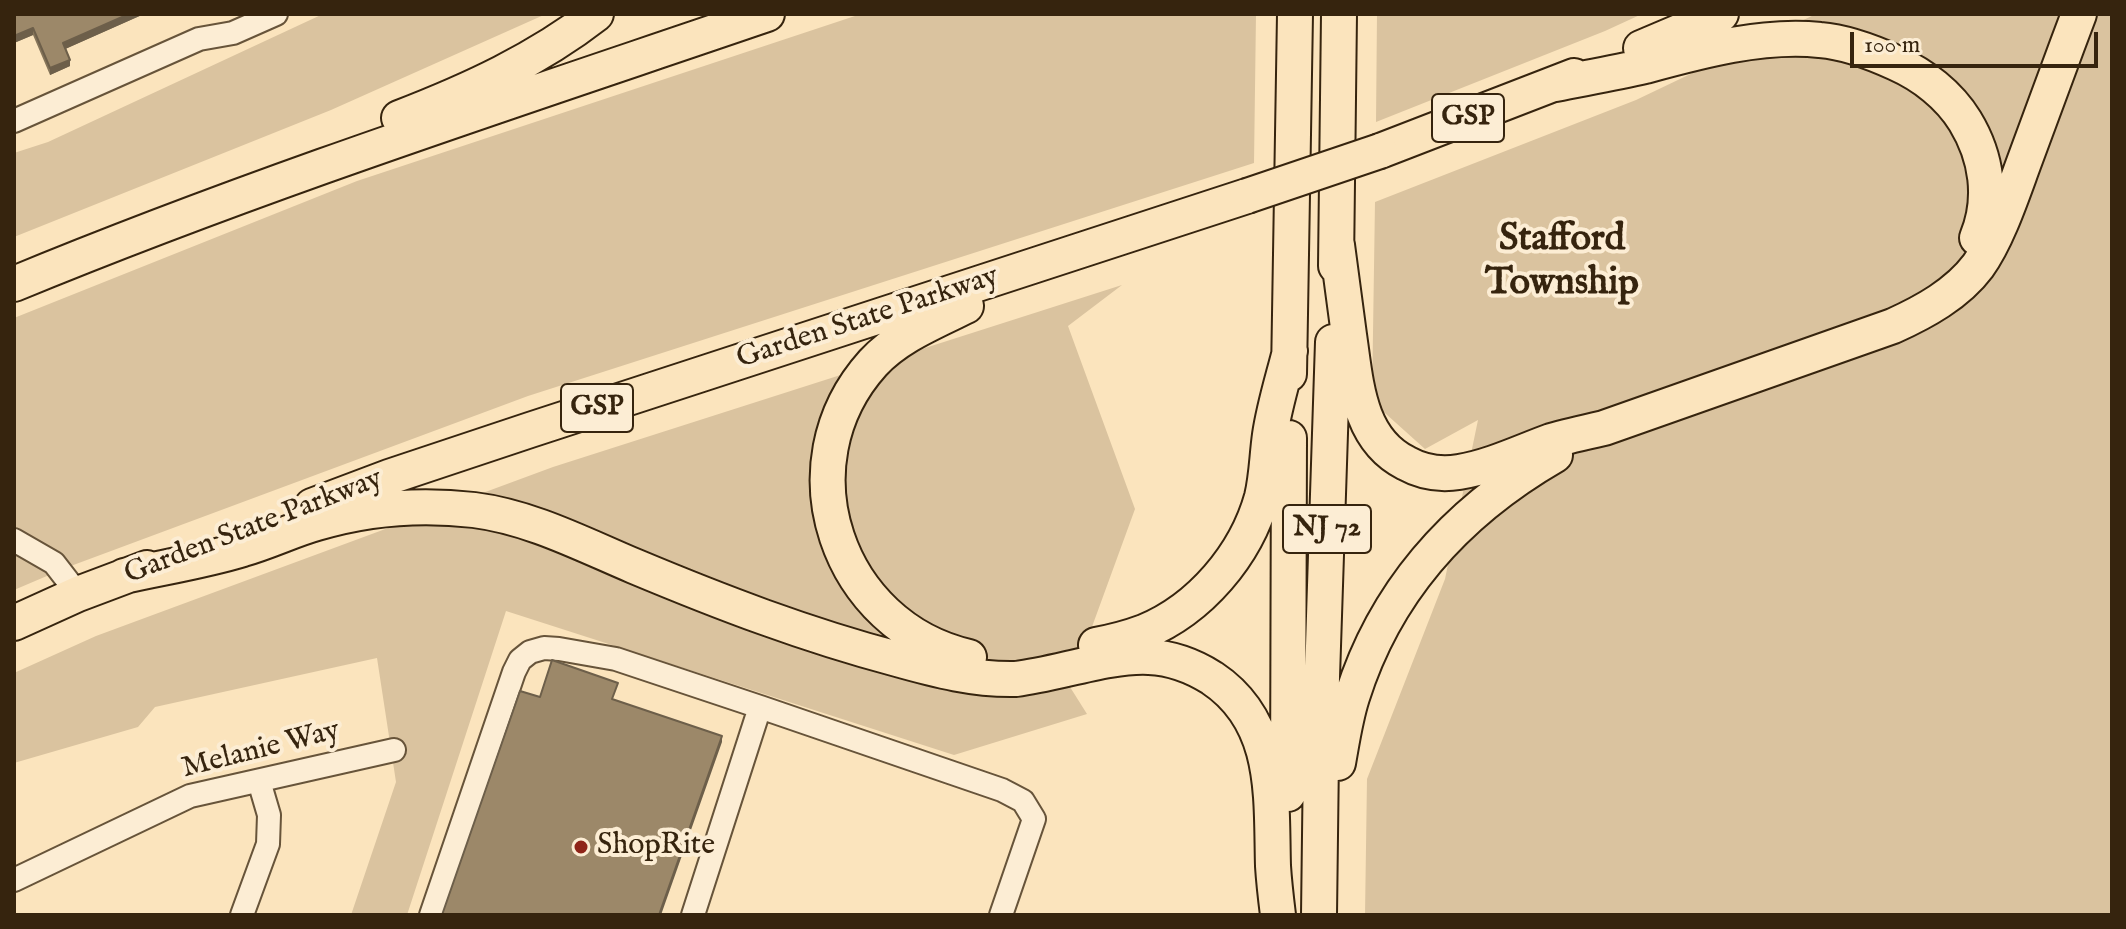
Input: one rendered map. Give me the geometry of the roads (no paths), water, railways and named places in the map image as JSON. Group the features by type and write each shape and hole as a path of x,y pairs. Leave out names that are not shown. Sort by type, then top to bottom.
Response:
{"highway":[{"path":"279,181 378,126 519,64 564,38 596,14"},
{"path":"14,284 194,211 767,14"},
{"name":"NJ 72","path":"1286,915 1295,14"},
{"name":"NJ 72","path":"1319,915 1323,661 1337,245 1339,14"},
{"name":"Garden State Parkway","path":"14,623 124,576 389,477 1380,151 1555,84 1721,14"},
{"path":"1337,245 1354,377 1360,403 1374,436 1398,459 1426,471 1454,473 1474,469 1555,440 1604,428 1893,326 1947,295 1978,265 1990,244 2018,179 2079,14"},
{"path":"1555,84 1695,52 1774,40 1820,40 1843,44 1919,75 1950,102 1971,132 1986,181 1984,216 1974,246 1947,295"},
{"path":"1075,252 899,341 862,376 837,426 828,488 833,526 844,556 860,585 880,610 907,632 934,647 999,660 1052,655 1145,632 1195,601 1237,552 1257,511 1290,351"},
{"path":"1321,814 1339,761 1347,714 1358,678 1379,632 1413,577 1440,543 1487,500 1531,469 1604,428"},
{"path":"124,576 243,549 337,518 397,509 450,508 492,513 531,523 793,629 963,676 1016,679 1133,657 1181,663 1208,675 1232,694 1251,718 1263,747 1271,786 1273,869 1278,915"}],"street":[{"path":"14,121 199,39 233,33 276,14"},
{"path":"14,540 54,563 78,594"},
{"path":"431,915 514,672 520,660 530,652 544,648 616,659 1002,790 1023,801 1034,819 1001,915"},
{"path":"693,915 760,707"},
{"name":"Melanie Way","path":"14,880 190,796 394,750"},
{"path":"242,915 268,844 269,815 259,781"}],"place":[{"name":"ShopRite","path":"581,847"}],"district":[{"name":"Stafford Township","path":"1562,263"}]}
